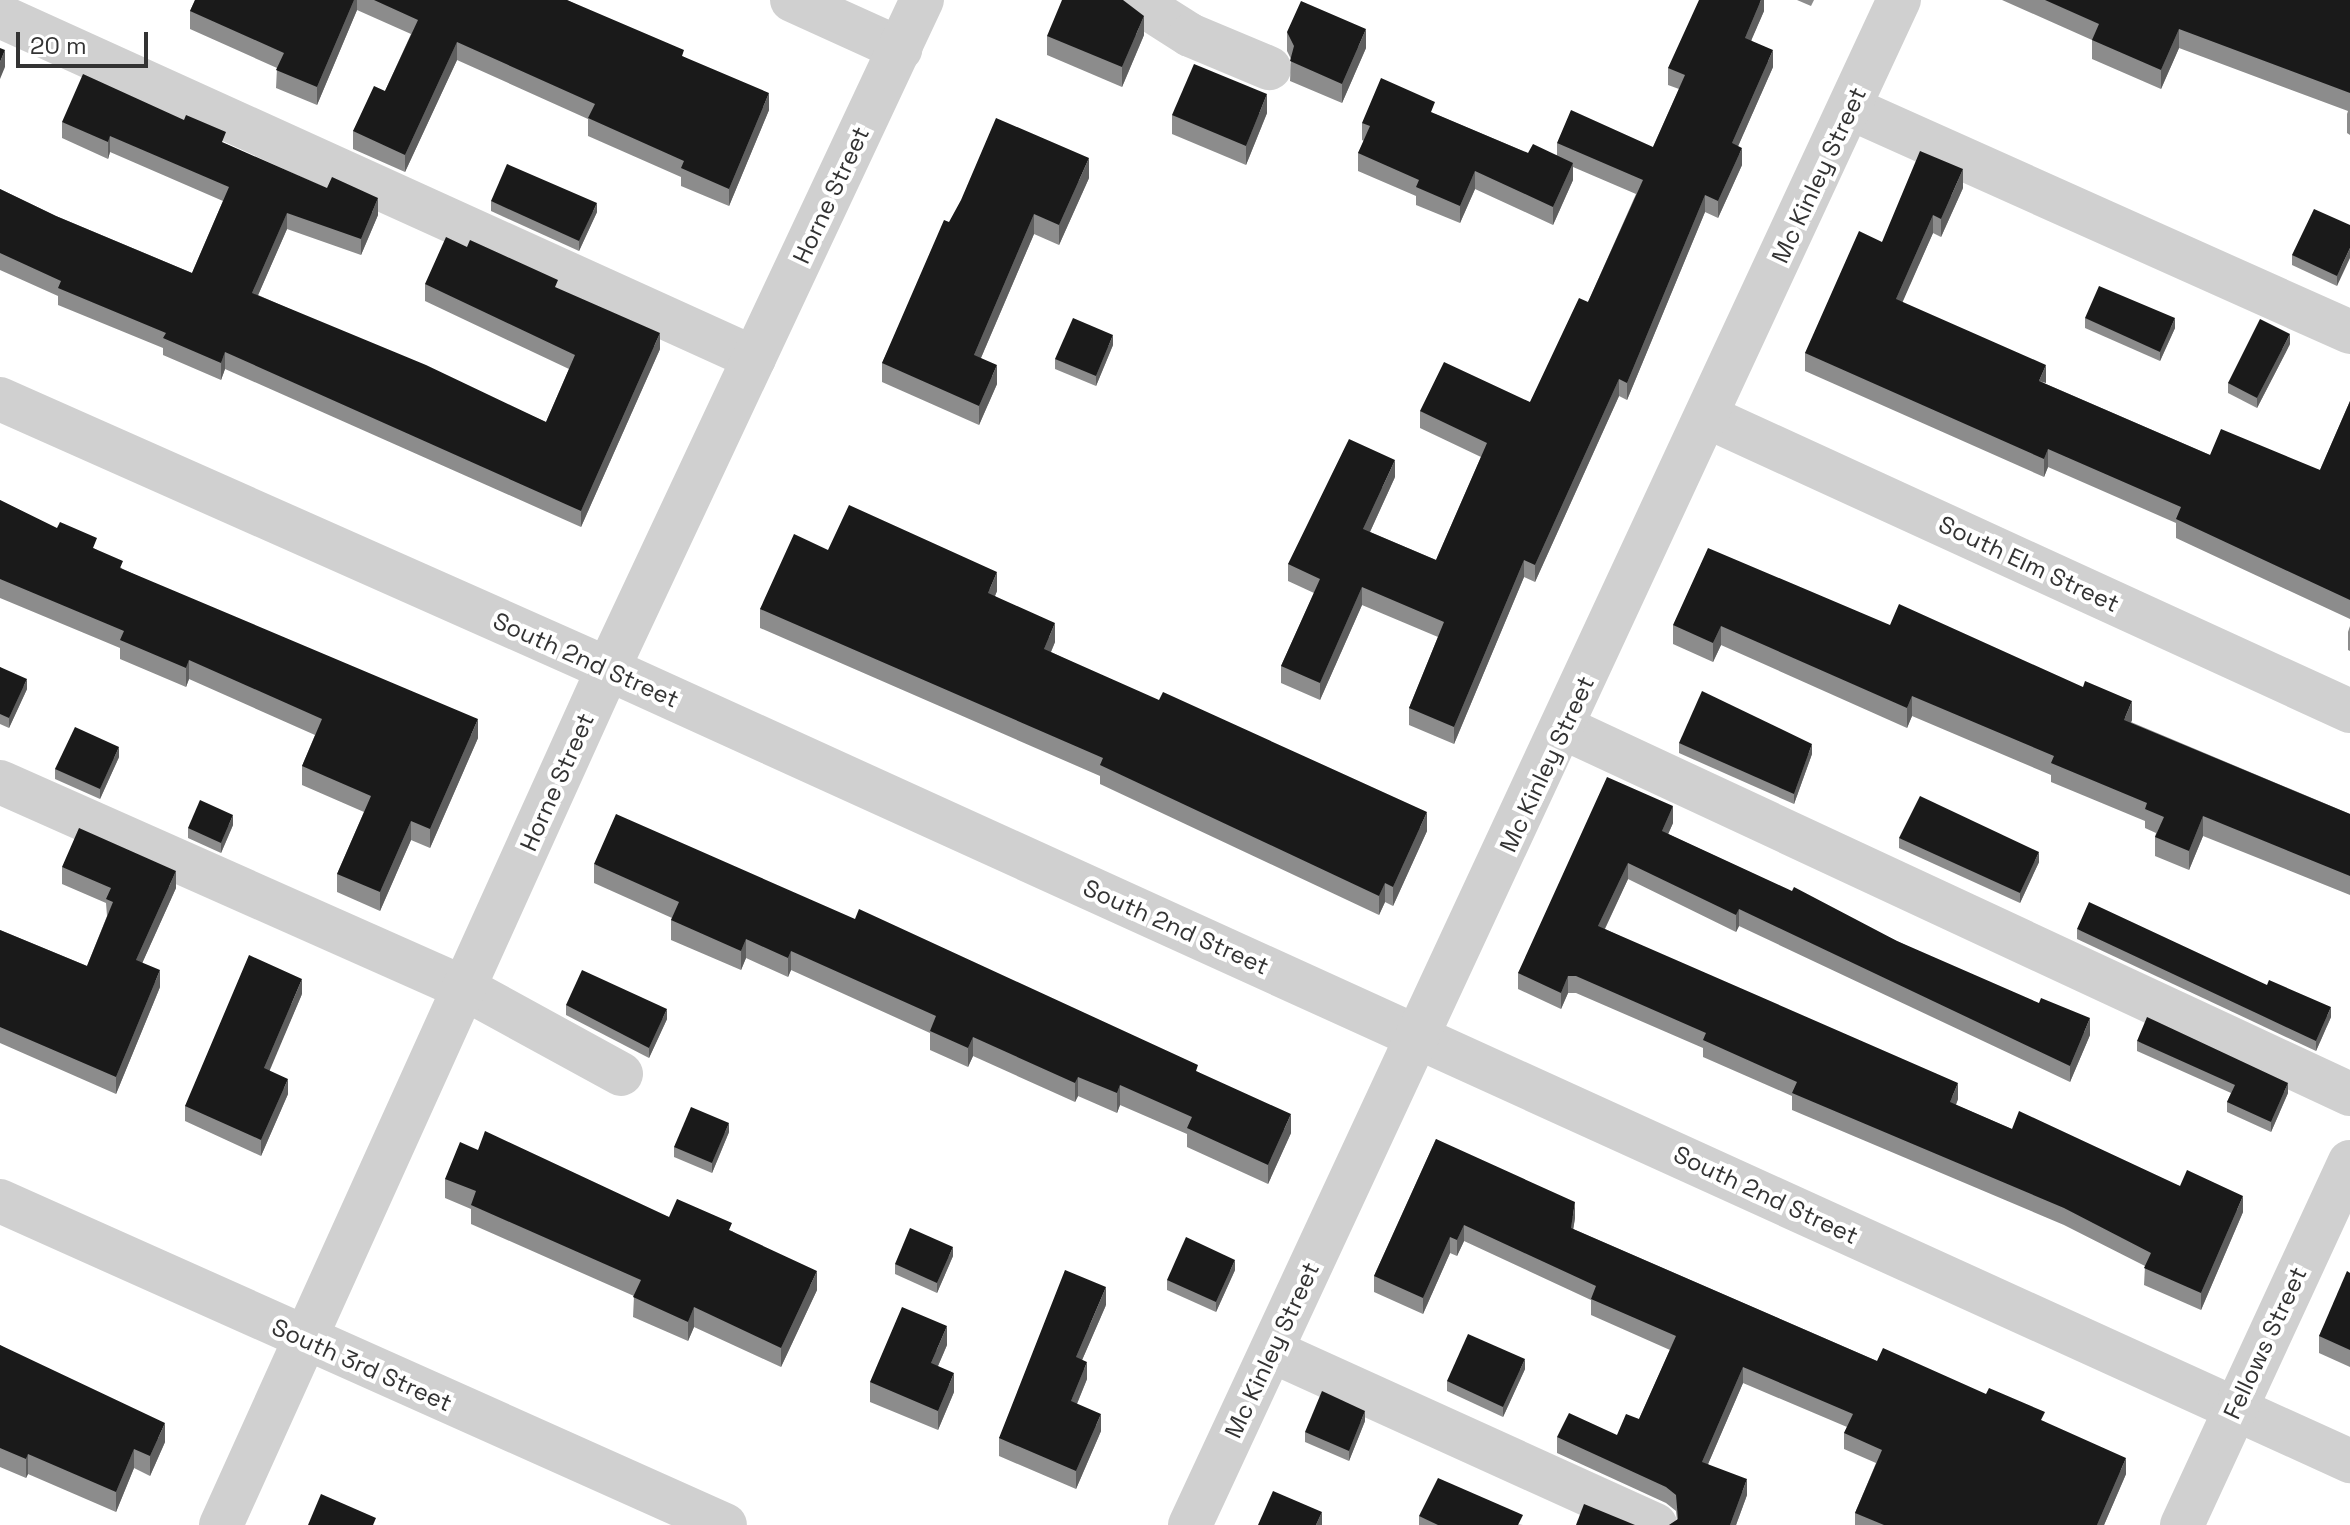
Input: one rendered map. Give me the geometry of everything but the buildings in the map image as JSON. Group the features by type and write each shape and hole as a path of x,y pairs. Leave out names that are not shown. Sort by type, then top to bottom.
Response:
{"street":[{"path":"792,0 900,49"},
{"name":"Horne Street","path":"221,1525 307,1341 608,669 922,0"},
{"path":"1135,0 1190,35 1269,68"},
{"name":"Mc Kinley Street","path":"1190,1525 1564,728 1899,0"},
{"path":"0,16 754,358"},
{"path":"1850,108 2350,332"},
{"name":"South 2nd Street","path":"0,399 608,669 2350,1461"},
{"name":"South Elm Street","path":"1708,417 2350,711"},
{"path":"1564,728 2350,1094"},
{"path":"0,782 464,988 621,1074"},
{"name":"Fellows Street","path":"2182,1525 2350,1162"},
{"name":"South 3rd Street","path":"0,1201 307,1341 725,1525"},
{"path":"1272,1351 1655,1525"}]}
